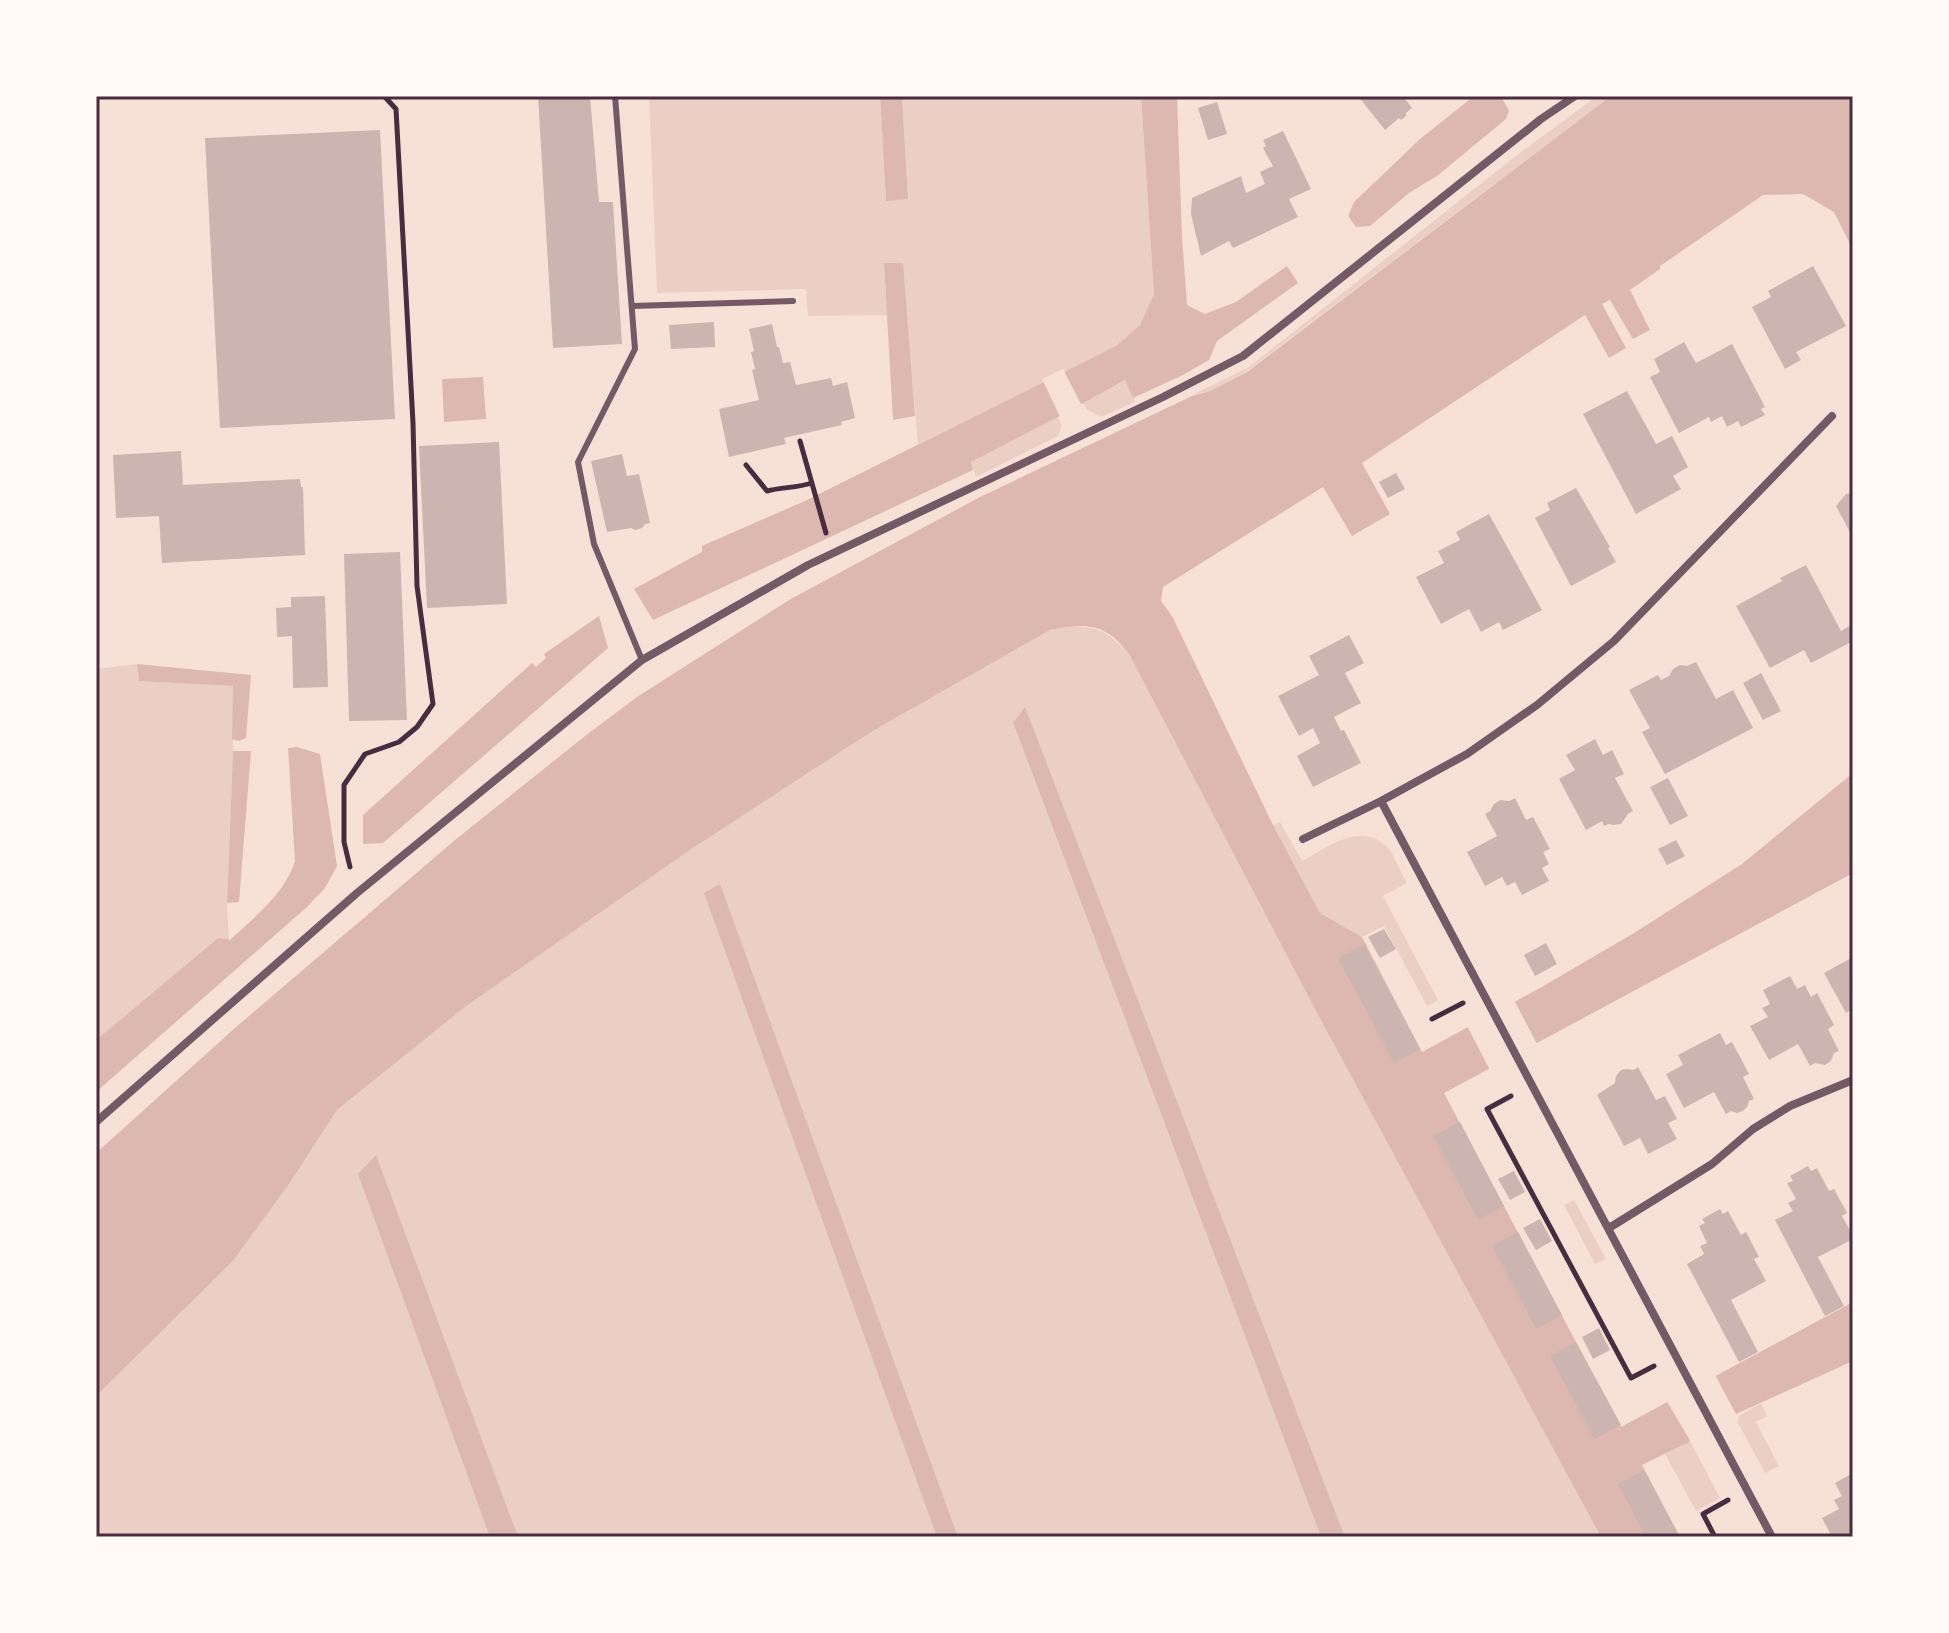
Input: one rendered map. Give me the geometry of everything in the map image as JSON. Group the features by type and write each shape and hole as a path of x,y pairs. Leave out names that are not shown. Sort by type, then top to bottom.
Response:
{"street":[{"path":"96,1122 357,893 642,660 808,565 1243,356 1541,119 1575,96"},
{"path":"1303,839 1467,754 1537,705 1614,641 1832,416"},
{"path":"1381,801 1772,1537"},
{"path":"1609,1228 1712,1164 1753,1129 1790,1106 1853,1080"}],"lane":[{"path":"615,96 635,349 578,462 594,544 642,660"},
{"path":"632,306 793,301"}],"path":[{"path":"357,893 344,842 344,785 365,754 399,742 417,727 433,704 417,586 413,423 396,109 384,96"},
{"path":"800,441 828,542"},
{"path":"746,465 767,491 812,483"},
{"path":"1432,1019 1462,1003 1466,1010"},
{"path":"1505,1083 1512,1095 1487,1109 1631,1378 1658,1364"},
{"path":"1715,1537 1703,1514 1728,1500"}],"shaded area":[{"path":"649,96 880,96 886,200 908,199 902,96 1141,96 1154,295 1140,325 1116,346 918,444 902,263 884,263 887,315 808,316 806,289 657,293"},
{"path":"880,96 902,96 908,199 886,201"},
{"path":"1141,96 1177,96 1187,305 1205,314 1236,302 1287,266 1298,283 1217,341 1209,360 1183,375 1133,398 1125,380 971,462 973,470 653,620 634,589 702,552 702,546 807,500 1116,346 1140,325 1154,294"},
{"path":"1474,96 1501,96 1509,111 1506,119 1370,226 1356,227 1348,216 1354,202 1420,139"},
{"path":"1597,96 1611,96 1247,371 1210,391 1192,395 1249,367 1512,159"},
{"path":"1611,96 1853,96 1853,250 1834,212 1803,194 1763,195 1630,290 1650,330 1633,339 1610,300 1602,304 1626,348 1609,358 1585,315 1362,463 1390,514 1352,536 1323,487 1163,587 1161,601 1172,616 1273,825 1320,913 1362,937 1422,1052 1634,933 1742,864 1853,773 1853,873 1444,1093 1621,1427 1853,1302 1853,1361 1736,1414 1642,1465 1680,1537 1601,1537 1317,1013 1129,654 1109,634 1088,626 1050,630 871,732 687,852 465,1007 337,1110 289,1184 233,1261 96,1396 96,1153 235,1028 455,840 637,697 789,600 980,497 1247,372"},
{"path":"884,263 903,263 915,416 893,420"},
{"path":"483,377 486,419 444,422 442,379"},
{"path":"1126,380 1135,402 1101,417 1087,410 1083,403"},
{"path":"1058,417 1062,425 1058,436 976,477 971,462"},
{"path":"599,616 608,648 383,843 363,844 363,815 532,663 536,667 546,658 544,654"},
{"path":"1071,626 1104,632 1129,654 1317,1013 1601,1537 1345,1537 1025,708 1013,724 1321,1537 96,1537 96,1396 233,1261 289,1184 337,1110 465,1007 687,852 871,732 1050,630"},
{"path":"137,664 139,681 233,686 227,903 229,941 218,938 96,1040 96,669"},
{"path":"137,664 251,675 246,738 239,741 232,739 233,686 139,681"},
{"path":"1025,707 1345,1537 1321,1537 1013,723"},
{"path":"297,747 320,754 337,866 325,888 96,1092 96,1040 218,938 230,940 284,884 295,861 288,748"},
{"path":"233,751 251,751 239,902 227,903"},
{"path":"1280,822 1302,861 1334,843 1357,836 1379,840 1389,849 1407,883 1383,896 1438,1000 1427,1006 1384,926 1362,937 1320,913 1273,825"},
{"path":"720,884 958,1537 937,1537 704,893"},
{"path":"376,1155 518,1537 490,1537 358,1174"},
{"path":"1574,1200 1606,1259 1595,1264 1564,1205"},
{"path":"1761,1403 1767,1416 1756,1422 1779,1466 1765,1473 1738,1423 1739,1416"},
{"path":"1690,1441 1720,1498 1696,1511 1665,1454"}],"pier":[{"path":"1063,369 1083,408 1061,419 1042,379"},
{"path":"1513,998 1538,1046 1491,1072 1466,1024"},
{"path":"1713,1371 1738,1418 1692,1444 1665,1398"}],"building":[{"path":"538,96 590,96 599,202 613,202 622,344 553,348"},
{"path":"1358,96 1403,96 1412,108 1406,116 1385,130"},
{"path":"1217,102 1227,134 1208,140 1198,108"},
{"path":"380,130 395,419 220,428 205,138"},
{"path":"1283,131 1311,189 1289,199 1298,217 1233,248 1229,241 1201,256 1191,214 1192,198 1241,176 1246,193 1265,184 1260,172 1273,166 1263,148 1266,146 1263,140"},
{"path":"1813,266 1846,326 1796,352 1801,360 1785,369 1752,307 1771,297 1768,291"},
{"path":"714,322 715,347 671,349 669,325"},
{"path":"772,324 783,363 790,362 796,385 831,378 833,386 847,382 855,418 841,422 842,425 784,438 786,444 729,457 719,409 759,400 752,370 755,369 751,352 754,351 749,329"},
{"path":"1684,342 1696,363 1732,344 1765,407 1761,409 1765,415 1741,427 1738,421 1727,427 1722,416 1711,422 1709,417 1679,433 1650,377 1660,372 1654,359"},
{"path":"1627,391 1656,444 1672,436 1688,467 1673,476 1681,489 1636,514 1583,414"},
{"path":"499,442 507,604 427,608 419,446"},
{"path":"181,451 183,485 300,479 303,487 305,555 162,563 159,516 116,518 113,455"},
{"path":"622,454 627,476 639,474 650,523 635,530 607,532 591,461"},
{"path":"1396,473 1405,489 1388,498 1379,482"},
{"path":"1576,488 1616,562 1571,586 1535,518 1550,510 1547,503"},
{"path":"1853,493 1853,538 1836,506 1846,494"},
{"path":"1489,514 1542,610 1503,630 1499,622 1481,632 1469,609 1441,624 1416,577 1444,563 1438,551 1460,540 1456,532"},
{"path":"400,552 407,720 349,721 344,554"},
{"path":"1806,565 1841,631 1853,624 1853,641 1811,663 1804,650 1770,668 1736,606"},
{"path":"325,596 328,687 293,688 292,636 277,637 276,608 291,607 291,597"},
{"path":"1349,635 1364,663 1345,673 1361,703 1334,717 1361,763 1313,787 1297,756 1320,743 1313,728 1299,736 1278,696 1319,675 1309,656"},
{"path":"1696,662 1716,699 1733,690 1753,728 1665,774 1642,732 1650,728 1629,690 1658,675 1661,680 1680,665"},
{"path":"1761,673 1781,711 1763,720 1743,683"},
{"path":"1595,739 1603,755 1612,750 1624,774 1615,778 1633,811 1621,824 1604,826 1602,821 1586,830 1559,779 1575,770 1566,755"},
{"path":"1668,778 1688,816 1670,825 1650,787"},
{"path":"1515,798 1526,820 1533,817 1550,849 1543,852 1549,864 1542,868 1549,881 1522,895 1515,882 1507,886 1502,877 1485,886 1467,852 1497,836 1485,814 1500,800"},
{"path":"1676,840 1685,856 1667,865 1658,849"},
{"path":"1384,929 1396,949 1380,958 1368,937"},
{"path":"1546,943 1557,964 1535,976 1524,955"},
{"path":"1364,944 1420,1049 1394,1063 1338,958"},
{"path":"1853,957 1853,1009 1846,1013 1824,973"},
{"path":"1790,976 1797,989 1805,985 1811,997 1817,993 1834,1025 1828,1029 1839,1051 1825,1065 1815,1063 1810,1066 1798,1044 1769,1060 1750,1026 1768,1017 1762,1008 1770,1004 1763,990"},
{"path":"1720,1033 1726,1045 1732,1042 1749,1074 1743,1077 1754,1099 1743,1111 1726,1114 1714,1092 1684,1108 1666,1074 1683,1065 1678,1055"},
{"path":"1638,1067 1656,1100 1665,1096 1677,1119 1668,1123 1677,1139 1648,1154 1640,1138 1624,1146 1597,1095 1615,1083 1621,1070"},
{"path":"1460,1122 1504,1206 1478,1220 1433,1136"},
{"path":"1808,1166 1811,1171 1817,1168 1829,1191 1834,1189 1847,1213 1842,1216 1853,1236 1853,1239 1818,1257 1844,1306 1825,1316 1775,1220 1793,1211 1788,1203 1796,1199 1787,1183 1793,1181 1790,1176"},
{"path":"1514,1171 1525,1192 1510,1200 1498,1179"},
{"path":"1720,1209 1723,1214 1728,1211 1741,1235 1746,1232 1759,1257 1754,1259 1766,1281 1731,1300 1758,1352 1739,1362 1687,1264 1704,1254 1700,1246 1707,1243 1699,1226 1705,1223 1702,1219"},
{"path":"1540,1219 1552,1241 1536,1250 1523,1228"},
{"path":"1518,1232 1562,1315 1536,1329 1492,1246"},
{"path":"1599,1328 1610,1350 1593,1359 1582,1337"},
{"path":"1576,1342 1621,1425 1594,1439 1550,1356"},
{"path":"1644,1470 1680,1537 1646,1537 1618,1484"},
{"path":"1853,1473 1853,1537 1832,1537 1822,1518 1839,1509 1834,1500 1842,1496 1835,1483"}]}
